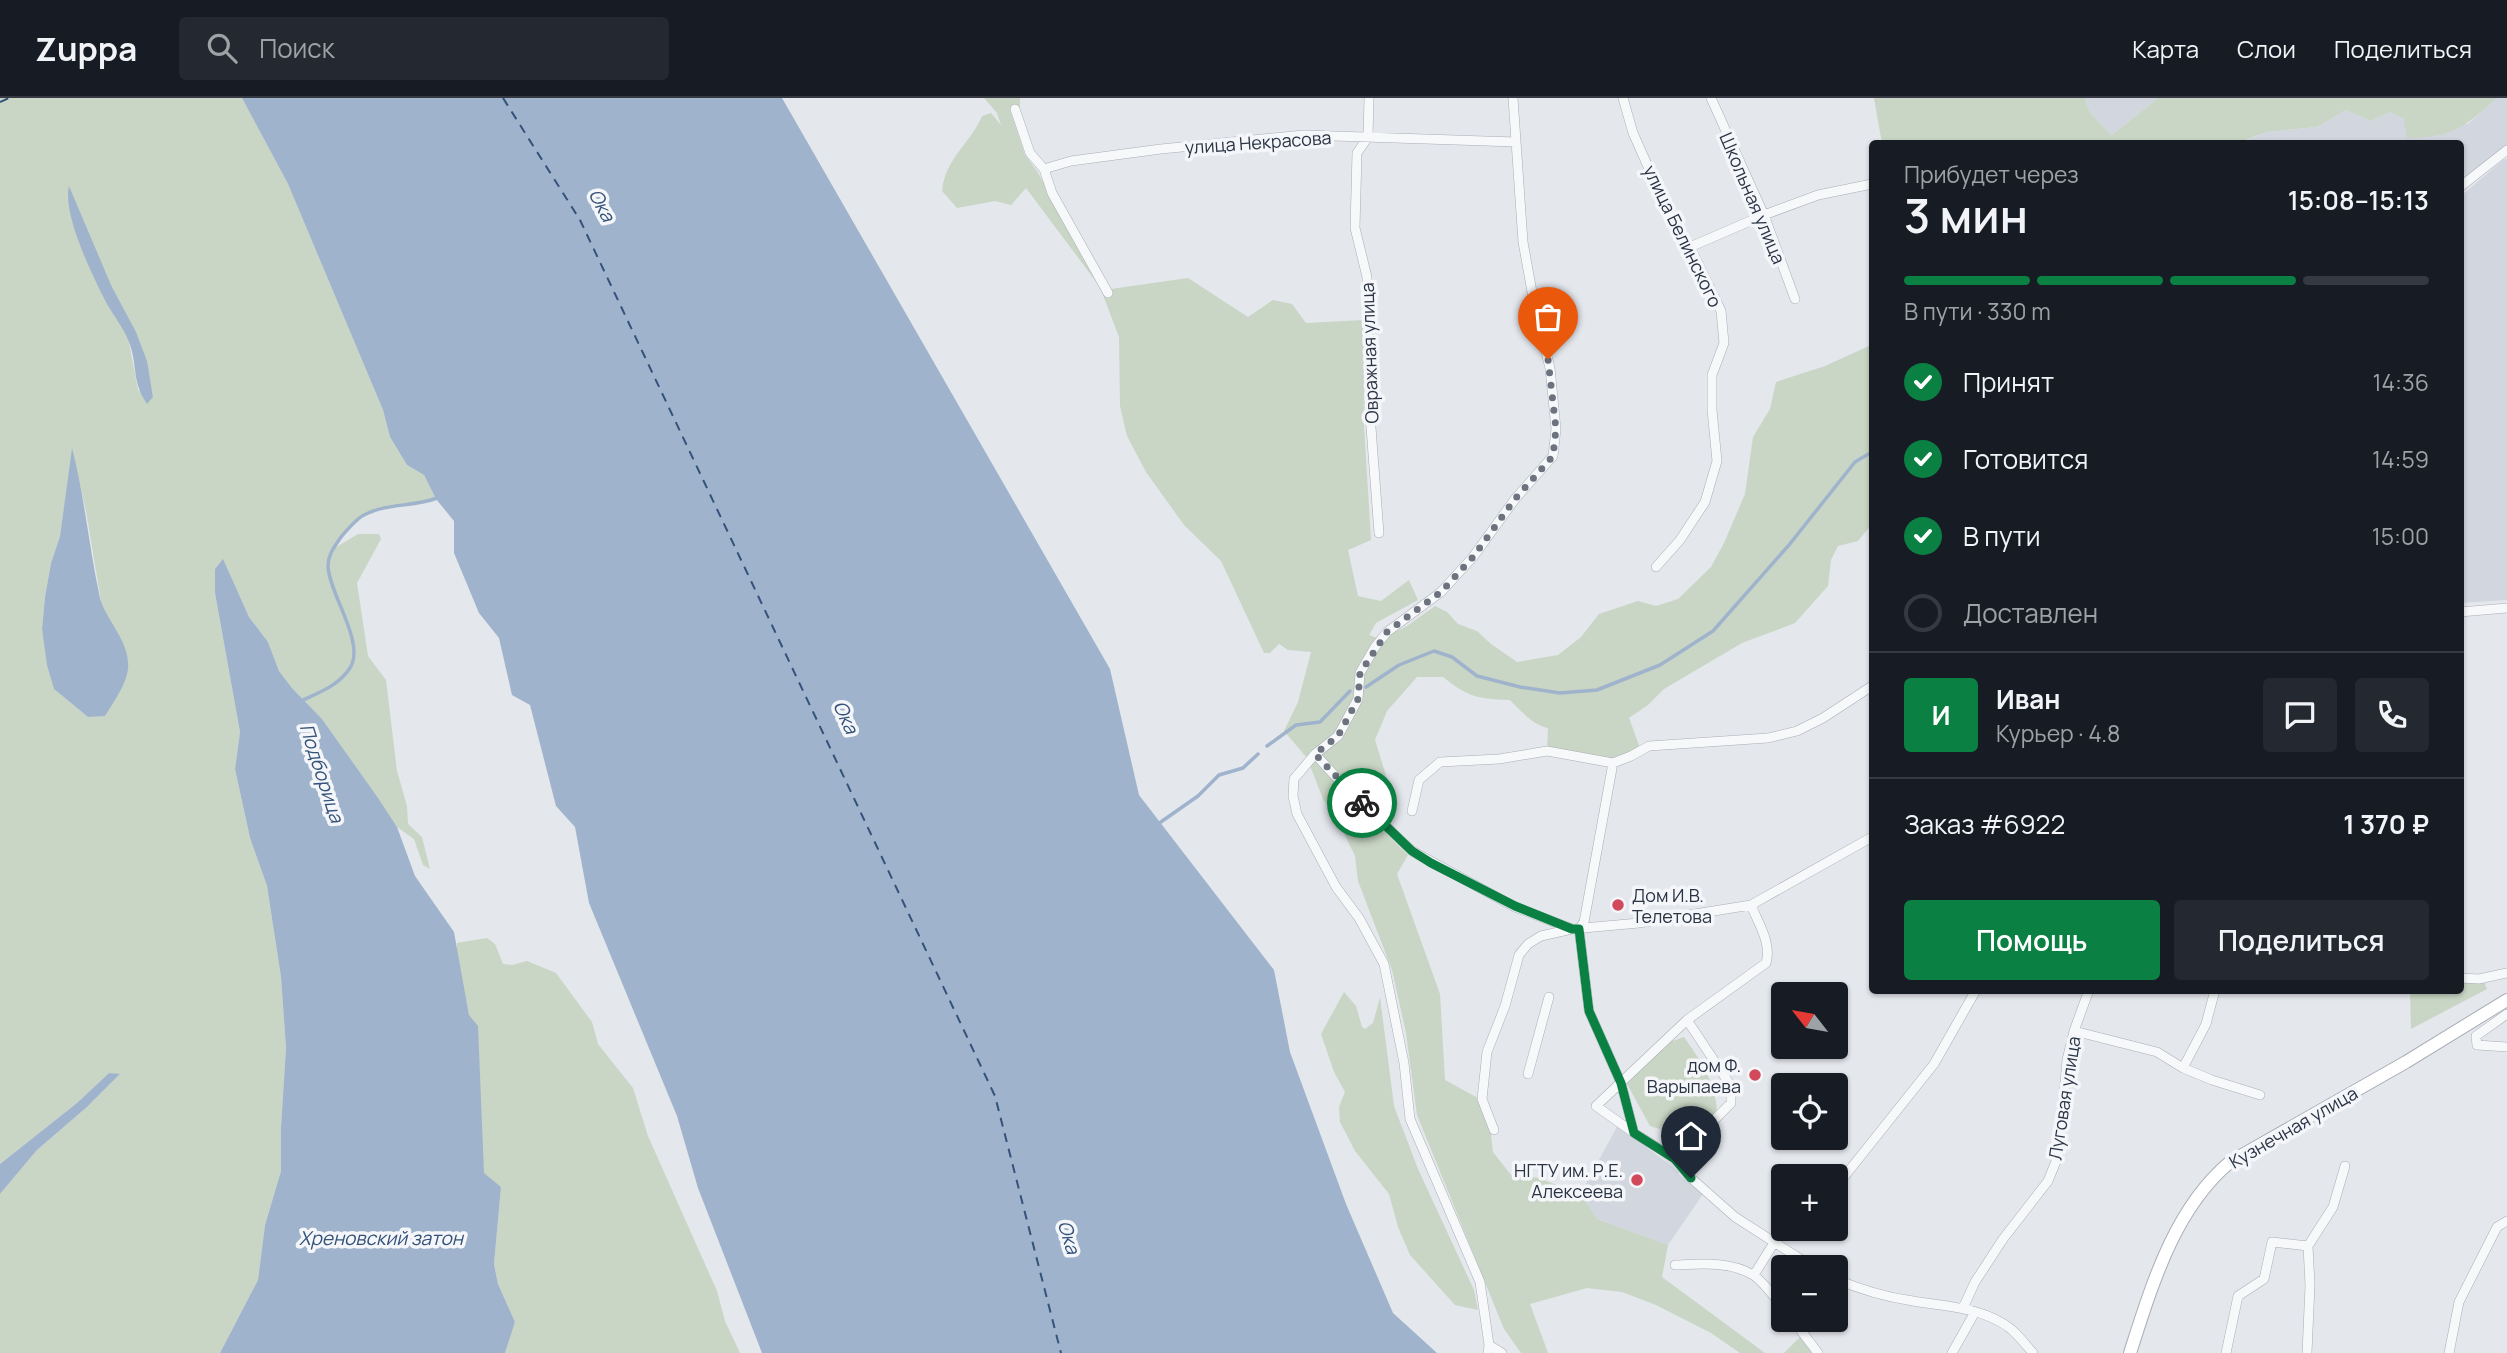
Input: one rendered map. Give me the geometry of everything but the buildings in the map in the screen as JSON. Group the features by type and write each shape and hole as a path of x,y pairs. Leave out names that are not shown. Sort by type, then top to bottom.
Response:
{"main road":[{"name":"Кузнечная улица","path":"2130,1353 2158,1273 2176,1232 2194,1198 2210,1178 2230,1162 2406,1062 2507,1000"}],"street":[{"name":"Овражная улица","path":"1369,98 1368,136 1357,153 1355,228 1367,277 1369,401 1379,533"},
{"path":"1502,1353 1488,1349 1480,1282 1410,1119 1404,1063 1384,964 1359,918 1336,887 1297,814 1293,796 1294,779 1315,754 1338,736 1358,699 1360,673 1387,632 1441,592 1473,557 1515,499 1553,456 1556,429 1550,368 1536,314 1523,242 1513,98"},
{"name":"улица Белинского","path":"1623,98 1633,133 1671,218 1690,247 1721,311 1724,343 1712,374 1717,461 1705,502 1680,540 1656,567"},
{"name":"Школьная улица","path":"1711,98 1764,215 1795,299"},
{"path":"1015,109 1030,153 1044,169 1052,193 1108,293"},
{"name":"улица Некрасова","path":"1044,169 1071,161 1291,136 1516,142"},
{"path":"2464,184 2507,150"},
{"path":"1690,247 1818,195 1869,185"},
{"path":"2464,612 2507,608"},
{"path":"1412,811 1419,780 1440,761 1499,760 1547,751 1613,762 1648,746 1768,738 1797,731 1823,718 1869,688"},
{"path":"1315,754 1347,789 1412,851 1515,906 1576,929"},
{"path":"1576,929 1584,922 1613,762"},
{"path":"1494,1129 1482,1098 1487,1052 1505,1006 1519,955 1528,944 1541,936 1576,929 1639,923 1751,905 1869,840"},
{"path":"1751,905 1766,940 1766,962 1688,1020 1596,1106 1675,1159 1710,1196 1735,1217 1793,1255"},
{"path":"1576,929 1589,1011 1621,1083 1634,1133"},
{"path":"2464,978 2479,979 2507,973"},
{"path":"1848,1172 1934,1064 1974,994"},
{"name":"Луговая улица","path":"1963,1308 1975,1282 2003,1239 2048,1181 2059,1154 2067,1060 2074,1031 2088,994"},
{"path":"2183,1068 2206,1024 2214,994"},
{"path":"1528,1074 1549,997"},
{"path":"2507,1014 2476,1036 2477,1045 2507,1047"},
{"path":"1675,1159 1731,1103 1731,1086 1688,1020"},
{"path":"2074,1031 2157,1052 2183,1068 2211,1080 2260,1095"},
{"path":"2307,1353 2310,1285 2308,1247 2333,1207 2345,1166"},
{"path":"2449,1353 2459,1302 2497,1227 2507,1221"},
{"path":"1754,1276 1772,1242"},
{"path":"2226,1353 2238,1296 2264,1279 2272,1242 2308,1247"},
{"path":"1675,1265 1709,1264 1735,1267 1754,1276 1771,1295"},
{"path":"1848,1285 1862,1291 1963,1308 1987,1315 2010,1329 2033,1353"},
{"path":"1952,1353 1975,1312"},
{"path":"1802,1332 1818,1353"}],"shaded area":[{"path":"2085,98 2158,98 2112,135 2090,113"},
{"path":"2497,98 2507,98 2507,147 2464,182 2464,140 2247,140 2266,132 2317,127 2346,110 2371,121 2390,112 2404,119 2468,124"},
{"path":"2507,159 2507,600 2464,603 2464,193"},
{"name":"НГТУ им. Р.Е. Алексеева","path":"1618,1125 1703,1194 1668,1245 1597,1219 1583,1197 1583,1189"}],"green space":[{"path":"0,98 242,98 288,184 383,410 390,437 407,465 424,475 436,499 379,509 363,515 350,526 333,549 358,534 379,534 381,539 357,583 368,656 386,680 397,771 407,806 408,824 422,837 430,869 423,865 414,839 397,827 322,719 279,671 268,642 249,617 223,560 215,593 240,732 235,769 250,838 267,886 281,977 286,1048 281,1171 265,1225 258,1280 220,1353 0,1353 0,1194 37,1150 119,1075 109,1073 77,1103 0,1164","holes":["111,285 137,339 153,397 138,390 129,342","72,450 86,511 101,601 88,717 54,689 42,629 51,563 60,536"]},
{"path":"984,98 1020,98 1020,107 1010,110 1025,155 1037,171 1104,290 1188,278 1248,317 1273,300 1292,304 1306,323 1363,320 1364,426 1371,540 1348,550 1358,596 1381,601 1409,580 1418,600 1376,623 1369,635 1380,639 1407,626 1435,606 1447,612 1458,624 1477,631 1517,662 1558,655 1581,637 1599,614 1638,601 1656,606 1678,599 1711,567 1724,543 1745,494 1753,437 1770,409 1776,382 1825,366 1869,346 1869,528 1858,541 1838,546 1831,560 1828,586 1795,623 1742,643 1664,689 1648,705 1629,718 1640,748 1612,760 1547,749 1548,728 1532,721 1510,700 1474,696 1443,677 1417,677 1387,711 1375,740 1388,782 1369,817 1408,855 1397,874 1440,994 1445,1080 1478,1098 1491,1134 1493,1152 1511,1175 1540,1178 1583,1197 1597,1219 1668,1245 1662,1277 1765,1353 1740,1353 1711,1333 1656,1305 1622,1292 1587,1288 1530,1304 1548,1353 1521,1353 1504,1329 1417,1115 1406,1033 1392,970 1358,881 1355,856 1335,815 1323,799 1307,758 1284,731 1298,702 1311,652 1288,650 1279,644 1270,653 1264,653 1221,561 1184,525 1146,472 1127,436 1120,406 1119,337 1100,287 1026,188 1011,205 995,201 957,208 942,191 948,169 982,116 991,113 1001,125 997,113"},
{"path":"1874,98 2085,98 2090,113 2112,135 2158,98 2497,98 2456,129 2435,136 2407,138 2404,119 2390,112 2371,121 2346,110 2317,127 2266,132 2246,140 1881,138"},
{"path":"487,938 495,944 503,964 512,965 527,961 556,973 592,1022 598,1044 633,1088 648,1136 717,1291 725,1321 740,1353 505,1353 515,1322 498,1284 494,1264 501,1187 484,1174 469,1015 457,954 457,943"},
{"path":"2464,981 2484,982 2487,989 2411,1029 2410,994 2464,994"},
{"path":"1344,992 1356,1006 1365,1029 1373,1023 1380,997 1394,1106 1418,1169 1474,1290 1478,1310 1455,1305 1410,1255 1398,1227 1389,1194 1355,1151 1340,1122 1339,1107 1345,1092 1334,1072 1321,1034"},
{"path":"1684,1037 1710,1080 1717,1110 1692,1139 1650,1126 1626,1082 1664,1044"},
{"path":"1801,1336 1814,1353 1784,1353"}],"water":[{"name":"Ока","path":"242,98 782,98 1110,669 1139,795 1274,970 1290,1052 1346,1204 1393,1313 1437,1353 762,1353 698,1188 677,1116 589,903 575,827 556,806 530,705 512,695 499,638 479,613 454,553 454,521 436,499 424,475 407,465 390,437 383,410 288,184"},
{"path":"69,186 147,361 153,397 147,404 139,387 129,342 101,292 74,229 68,198"},
{"path":"72,448 100,598 124,645 128,662 124,683 105,716 88,717 54,689 47,665 42,629 51,563 60,536"},
{"name":"Хреновский затон","path":"223,559 249,617 268,642 279,671 322,719 378,798 397,827 415,876 454,932 469,1015 478,1026 484,1173 501,1187 494,1264 498,1284 515,1322 505,1353 220,1353 258,1280 265,1225 281,1171 286,1048 281,977 267,886 250,838 235,769 240,732 215,593 215,569"},
{"path":"109,1073 120,1074 37,1150 0,1194 0,1164 77,1103"}],"waterway":[{"path":"1366,687 1399,665 1434,651 1452,657 1477,676 1520,687 1560,693 1597,690 1660,665 1713,631 1789,545 1855,462 1869,454"},
{"name":"Подборица","path":"301,701 340,679 350,668 354,658 350,632 328,566 336,544 364,515 437,498"},
{"path":"1267,746 1296,725 1320,722 1350,691"},
{"path":"1158,824 1198,796 1219,775 1243,768 1258,754"}],"ferry route":[{"path":"0,102 9,98"},
{"path":"503,98 580,220 995,1096 1061,1353"}],"way so far":[{"path":"1362,803 1315,754 1338,736 1358,699 1360,673 1375,647 1387,632 1441,592 1473,557 1515,499 1553,456 1556,429 1548,359"}],"place":[{"name":"Дом И.В. Телетова","path":"1618,905"},
{"name":"дом Ф. Варыпаева","path":"1755,1075"},
{"name":"НГТУ им. Р.Е. Алексеева","path":"1637,1180"}],"route":[{"path":"1362,803 1412,851 1431,863 1515,906 1572,929 1579,929 1589,1011 1621,1083 1634,1133 1675,1159 1691,1178"}]}
